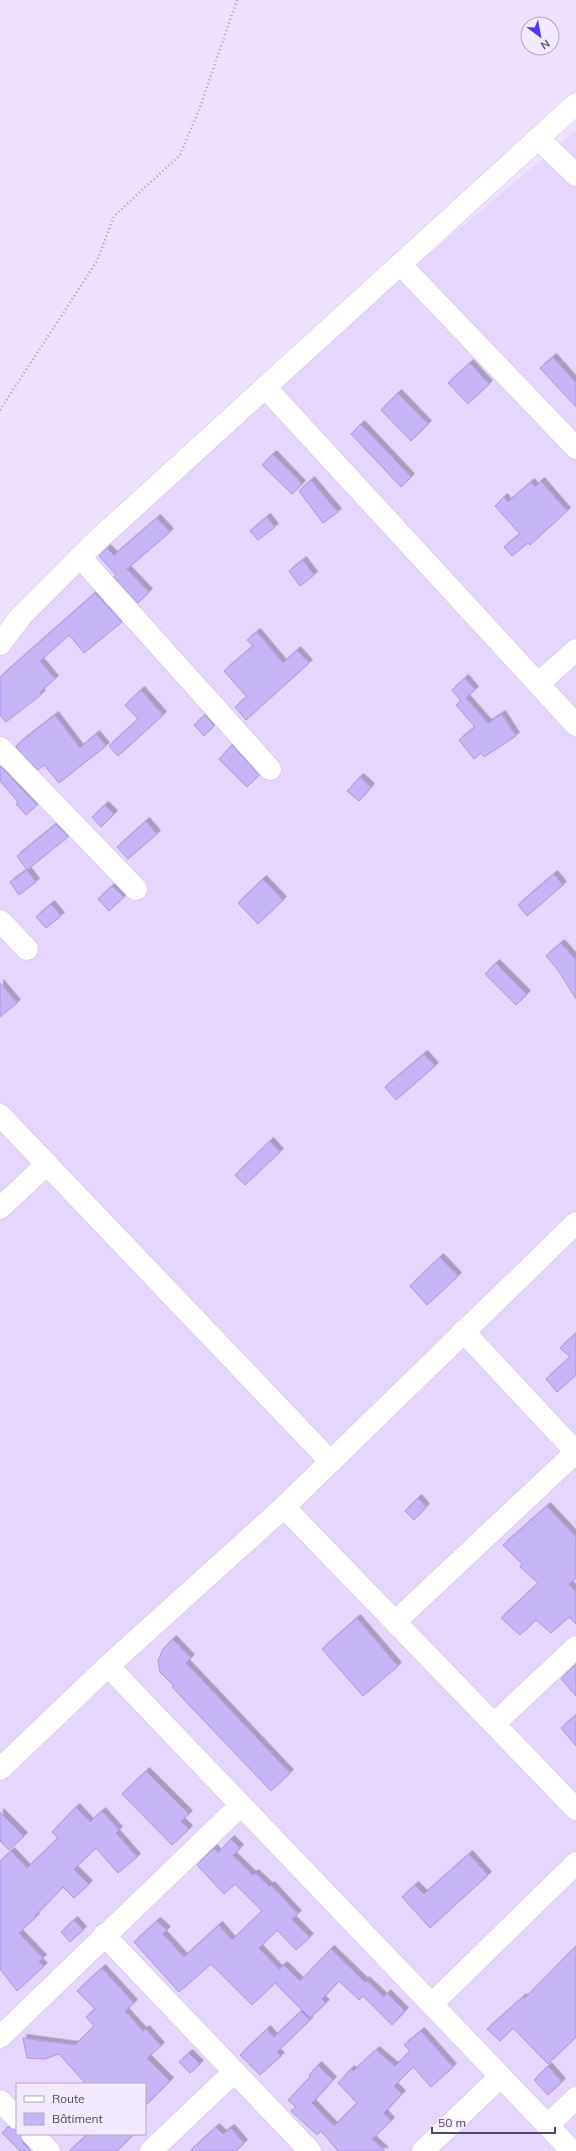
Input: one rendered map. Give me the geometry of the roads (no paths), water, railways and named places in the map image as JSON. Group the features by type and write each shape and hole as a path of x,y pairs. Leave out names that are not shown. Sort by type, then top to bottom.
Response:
{"street":[{"path":"2,641 22,615 80,557 576,104"},
{"path":"539,139 576,175"},
{"path":"401,265 576,448"},
{"path":"265,387 576,725"},
{"path":"80,557 270,769"},
{"path":"538,684 576,650"},
{"path":"0,748 136,889"},
{"path":"0,921 27,949"},
{"path":"0,1115 331,1462"},
{"path":"0,1208 47,1164"},
{"path":"0,1769 108,1666 284,1507 463,1331 576,1223"},
{"path":"395,1622 576,1452 463,1331"},
{"path":"284,1507 576,1809"},
{"path":"494,1724 576,1647"},
{"path":"108,1666 240,1806 572,2151"},
{"path":"0,2037 104,1935 240,1806"},
{"path":"432,2004 576,1863"},
{"path":"104,1935 310,2151"},
{"path":"150,2151 234,2072"},
{"path":"423,2151 500,2076"},
{"path":"548,2125 576,2098"},
{"path":"0,2101 16,2117"},
{"path":"33,2135 49,2151"}]}
